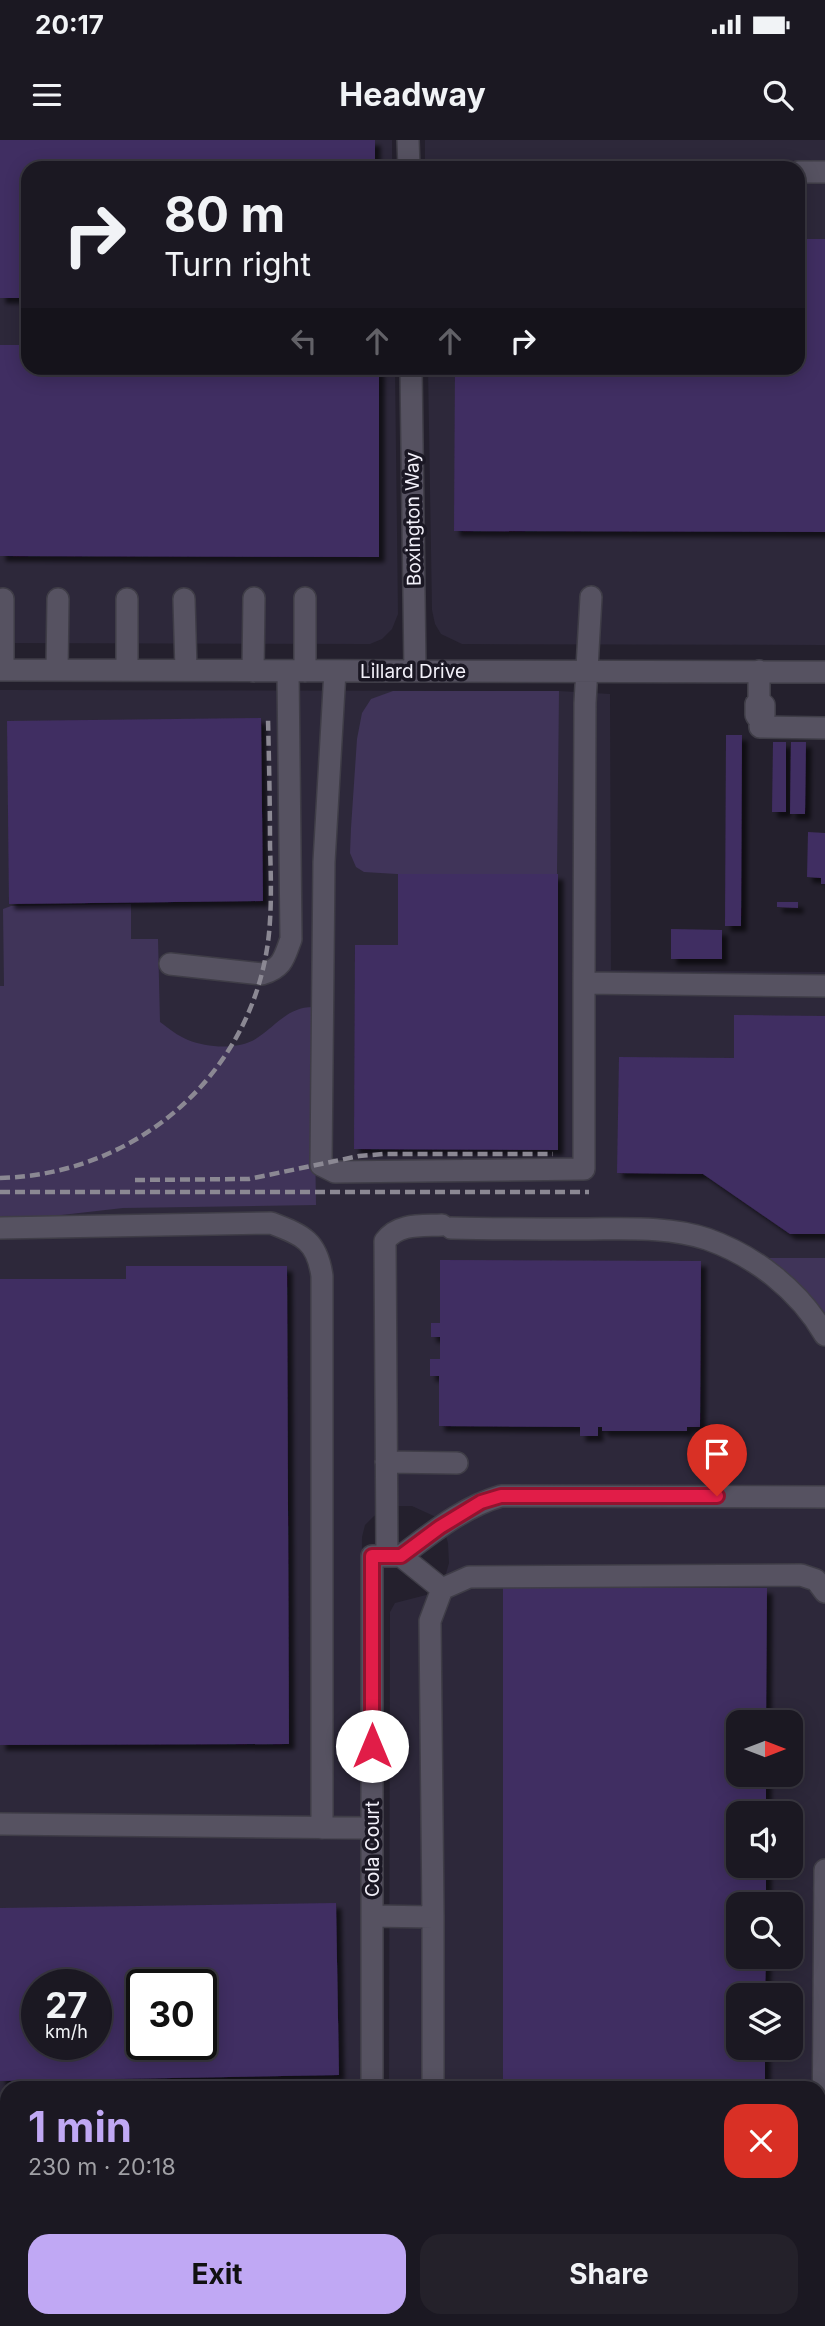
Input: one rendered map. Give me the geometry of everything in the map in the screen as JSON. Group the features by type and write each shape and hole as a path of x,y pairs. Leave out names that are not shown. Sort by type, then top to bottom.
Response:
{"street":[{"path":"408,140 409,161"},
{"path":"805,172 825,172"},
{"name":"Boxington Way","path":"411,375 415,671"},
{"path":"335,671 324,862 321,1165 335,1172 584,1169 585,703 591,597"},
{"path":"253,671 254,598"},
{"path":"170,964 261,974 275,970 284,960 291,939 297,671 305,598"},
{"path":"1,670 3,599"},
{"path":"57,670 58,599"},
{"path":"127,599 127,670"},
{"path":"184,599 186,670"},
{"name":"Lillard Drive","path":"1,670 825,672"},
{"path":"759,671 760,727 825,728"},
{"path":"584,983 825,986"},
{"path":"0,1228 271,1223 303,1236 320,1258 322,1828"},
{"path":"394,1556 386,1462 385,1241 391,1232 405,1227 616,1229 661,1231 704,1238 746,1255 783,1284 825,1335"},
{"path":"386,1462 457,1462"},
{"path":"394,1556 481,1502 501,1496 825,1497"},
{"name":"Cola Court","path":"372,2081 372,1556 394,1556"},
{"path":"394,1556 442,1589"},
{"path":"433,2081 430,1621 442,1589 469,1577 801,1575 816,1580 825,1592"},
{"path":"0,1824 372,1828"},
{"path":"823,2081 825,1870"},
{"path":"372,1916 433,1917"}],"shaded area":[{"path":"0,140 392,140 392,161 21,161 21,375 395,375 398,614 392,629 382,639 370,644 0,643"},
{"path":"425,140 825,140 825,645 462,644 441,634 435,624 432,610 428,375 805,375 805,161 425,161"},
{"path":"0,690 559,691 610,694 611,970 825,972 825,1258 770,1258 801,1286 825,1313 825,2081 389,2081 390,1612 395,1603 426,1595 436,1588 445,1577 449,1563 448,1543 436,1517 412,1506 396,1506 374,1516 365,1525 362,1537 361,2081 0,2081"},
{"path":"393,691 559,691 557,874 397,874 364,872 356,867 350,853 357,739 362,713 371,699"},
{"path":"131,904 131,939 158,939 160,1022 188,1040 214,1046 250,1042 290,1013 313,1007 316,1205 123,1208 44,1217 0,1216 0,986 4,986 3,909 11,906"},
{"path":"769,1258 825,1258 825,1313 801,1286"}],"building":[{"path":"0,140 375,140 375,161 21,161 21,298 0,298"},
{"path":"805,239 825,239 825,532 454,531 455,375 805,375"},
{"path":"0,345 21,345 21,375 379,375 379,557 0,556"},
{"path":"261,718 263,901 9,904 7,721"},
{"path":"726,735 742,735 741,926 725,926"},
{"path":"773,742 786,742 786,812 772,812"},
{"path":"791,742 806,742 805,814 790,814"},
{"path":"808,832 825,833 825,884 821,884 821,878 807,877"},
{"path":"398,874 558,874 558,1150 354,1149 355,945 398,945"},
{"path":"777,902 798,902 798,908 777,907"},
{"path":"671,929 722,930 722,959 671,959"},
{"path":"734,1015 825,1016 825,1234 790,1234 703,1174 617,1173 619,1057 734,1058"},
{"path":"440,1260 701,1261 700,1427 687,1427 687,1431 602,1431 602,1427 598,1427 598,1436 580,1436 580,1427 439,1426 439,1376 430,1376 430,1359 440,1359 440,1337 431,1337 431,1323 440,1323"},
{"path":"126,1266 287,1266 289,1744 0,1745 0,1279 126,1279"},
{"path":"503,1588 767,1588 766,1710 726,1710 726,1787 766,1787 766,1801 726,1801 726,1878 766,1878 766,1892 726,1892 726,1969 766,1969 765,1983 726,1983 726,2060 765,2060 765,2081 503,2081"},
{"path":"336,1903 339,2075 0,2081 0,1908"}],"railway":[{"path":"0,1178 49,1173 96,1159 139,1138 177,1110 211,1075 237,1035 257,991 268,942 271,906 268,718"},
{"path":"135,1180 249,1179 359,1156 384,1154 553,1154"},
{"path":"0,1192 589,1192"}],"route":[{"path":"372,1746 372,1556 401,1556 440,1527 481,1502 501,1496 717,1496"}]}
